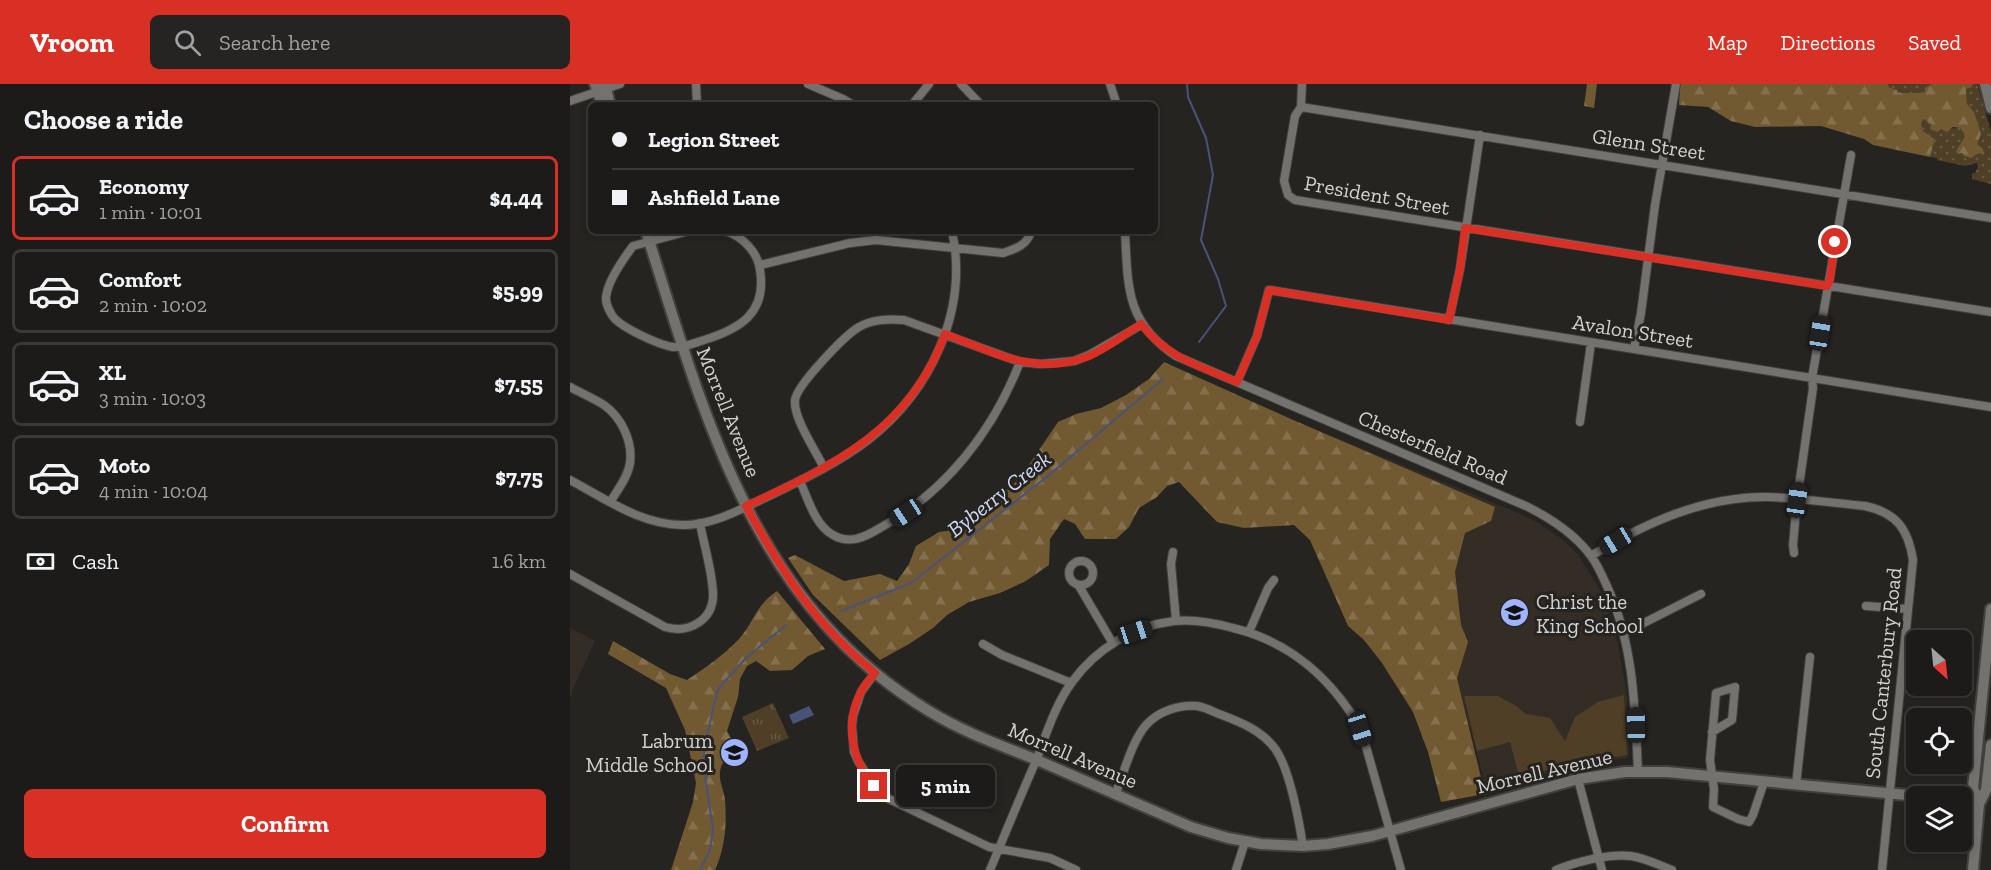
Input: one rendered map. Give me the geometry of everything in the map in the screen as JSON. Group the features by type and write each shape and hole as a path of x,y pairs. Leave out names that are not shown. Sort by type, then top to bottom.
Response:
{"street":[{"path":"570,101 601,87 620,84"},
{"path":"696,84 697,102"},
{"path":"808,84 848,102"},
{"path":"914,102 929,84"},
{"path":"961,84 978,102"},
{"path":"1110,84 1116,102"},
{"path":"1300,107 1302,84"},
{"path":"1634,349 1676,84"},
{"path":"1985,84 1991,108"},
{"path":"601,87 602,102"},
{"path":"601,87 608,102"},
{"name":"Glenn Street","path":"1300,107 1991,218"},
{"name":"President Street","path":"1300,107 1295,116 1284,181 1285,189 1291,198 1991,312"},
{"path":"1449,320 1460,269 1480,135"},
{"path":"1794,554 1797,500 1813,388 1812,378 1851,155"},
{"name":"Morrell Avenue","path":"647,234 705,415 746,506 777,563 832,634 875,673 914,702 950,723 1191,827 1245,842 1303,846 1345,842 1578,779 1638,771 1906,795"},
{"path":"679,234 633,246 608,287 606,300 614,319 620,323 662,344 682,347 726,333 748,318 761,293 759,265 743,240 731,234"},
{"path":"570,480 631,513 658,522 685,525 700,523 712,521 800,481 869,440 910,398 938,353 950,319 957,282 953,234"},
{"path":"759,265 876,240 1004,253 1020,247 1030,234"},
{"name":"Chesterfield Road","path":"1125,234 1129,291 1141,324 1161,347 1176,356 1526,506 1550,518 1591,556 1613,599 1624,633 1636,713 1638,771"},
{"name":"Avalon Street","path":"1237,382 1257,336 1269,290 1991,408"},
{"path":"824,468 797,413 795,402 798,390 848,335 870,322 885,319 904,320 1020,362 1041,364 1074,361 1101,350 1141,324"},
{"path":"1580,422 1591,343"},
{"path":"800,481 815,514 827,531 847,540 863,538 906,513 937,487 971,450 1009,391 1020,362"},
{"path":"570,387 603,404 616,415 625,430 630,445 630,463 624,480 611,501"},
{"name":"South Canterbury Road","path":"1591,556 1641,527 1693,508 1742,499 1769,497 1877,509 1891,516 1902,527 1910,542 1913,560 1882,870"},
{"path":"570,574 665,627 676,631 689,629 706,617 712,606 713,593 700,523"},
{"path":"1173,552 1171,564 1176,621"},
{"path":"1249,632 1268,588 1274,580"},
{"path":"1079,586 1113,642"},
{"path":"1624,633 1701,594"},
{"path":"1866,606 1908,609"},
{"path":"1979,804 1973,788 1991,609"},
{"path":"990,870 1057,708 1071,683 1113,642 1135,632 1176,621 1212,623 1249,632 1298,655 1332,687 1349,708 1360,729 1401,870"},
{"path":"983,644 1002,655 1071,683"},
{"path":"1796,785 1810,657"},
{"path":"875,673 861,692 852,716 854,752 868,779 889,799 988,847 1050,858 1076,870"},
{"path":"1712,732 1732,720 1735,687 1716,693 1712,732 1710,760 1713,807 1749,822 1754,816 1764,782"},
{"path":"1115,795 1140,732 1149,722 1181,706 1199,706 1249,726 1275,748 1284,768 1300,826 1303,846"},
{"path":"1973,870 1979,804 1986,790 1991,745"},
{"path":"1578,779 1602,870"},
{"path":"1972,803 1979,804"},
{"path":"1236,870 1245,842"},
{"path":"1556,870 1599,858 1632,856 1672,870"}],"shaded area":[{"name":"Christ the King School","path":"1337,438 1523,515 1562,539 1578,555 1602,593 1618,644 1627,695 1629,753 1627,758 1572,767 1487,791 1460,691 1321,472"},
{"path":"570,628 595,641 570,700"}],"green space":[{"path":"1587,84 1597,84 1594,108 1584,106"},
{"path":"1680,84 1888,84 1898,93 1925,93 1925,88 1932,84 1973,84 1972,87 1966,89 1967,104 1974,112 1981,134 1977,144 1983,149 1984,155 1979,153 1971,158 1962,153 1956,153 1965,135 1960,128 1953,127 1947,132 1941,129 1937,132 1930,129 1931,124 1924,119 1921,123 1923,131 1935,139 1930,157 1873,145 1864,139 1821,126 1755,127 1731,121 1708,107 1679,105"},
{"path":"1888,84 1932,84 1926,93 1898,93"},
{"path":"1973,84 1977,84 1991,132 1991,184 1972,179 1972,173 1975,173 1978,167 1977,163 1965,166 1930,157 1935,139 1923,131 1921,123 1924,119 1941,129 1960,128 1965,135 1963,142 1957,148 1977,144 1974,112 1967,105 1966,88 1972,87"},
{"path":"1164,362 1495,507 1491,521 1465,533 1455,572 1461,625 1468,642 1457,678 1485,794 1441,802 1428,752 1413,712 1382,663 1364,640 1348,626 1310,540 1294,525 1244,528 1217,522 1179,482 1167,486 1157,497 1139,508 1129,527 1116,539 1085,539 1075,524 1064,519 1050,539 1049,565 1026,581 1000,593 969,602 947,615 933,628 909,644 880,660 813,595 788,558 795,555 844,581 880,574 897,581 909,564 916,546 939,532 954,530 985,510 1020,478 1058,422 1076,414 1101,408 1126,395 1149,379"},
{"path":"777,591 825,649 808,656 792,670 770,671 756,661 747,666 740,679 738,697 727,731 733,742 720,772 726,818 723,845 718,862 715,870 671,870 693,802 696,783 685,730 666,688 608,654 613,641 670,674 687,680 733,645 764,602"},
{"path":"1624,695 1627,755 1519,777 1510,742 1477,751 1464,696 1498,696 1526,714 1550,718 1565,741 1575,717 1598,702"},
{"path":"773,703 789,738 757,751 742,717"}],"water":[{"path":"809,706 814,715 793,724 789,715"}],"waterway":[{"name":"Byberry Creek","path":"1187,84 1188,97 1206,138 1213,175 1201,240 1218,279 1226,306 1199,342"},
{"name":"Byberry Creek","path":"841,611 911,583 1048,476 1163,379"},
{"name":"Byberry Creek","path":"700,870 710,850 713,829 704,769 704,747 718,689 746,658 786,625"}],"place":[{"name":"Christ the King School","path":"1515,613"},
{"name":"Labrum Middle School","path":"734,752"}],"route":[{"path":"874,786 854,752 852,716 861,692 875,673 832,634 798,593 777,563 746,506 800,481 846,456 869,440 910,398 938,353 945,334 1020,362 1058,364 1074,361 1101,350 1141,324 1161,347 1176,356 1237,382 1252,352 1269,290 1449,320 1460,269 1465,228 1827,286 1830,280 1835,242"}]}
